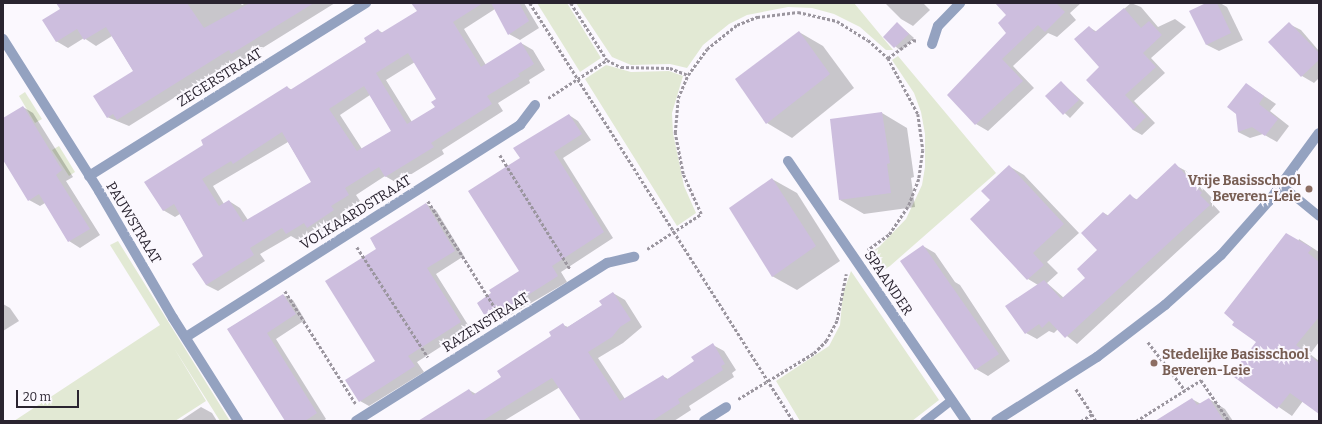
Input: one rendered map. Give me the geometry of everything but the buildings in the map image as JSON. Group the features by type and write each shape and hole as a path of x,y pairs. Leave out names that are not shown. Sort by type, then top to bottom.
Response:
{"street":[{"name":"ZEGERSTRAAT","path":"89,176 366,3"},
{"path":"932,44 938,26 958,4"},
{"name":"PAUWSTRAAT","path":"3,39 89,176 238,421"},
{"name":"VOLKAARDSTRAAT","path":"186,337 493,143 520,125 535,105"},
{"path":"996,421 1097,357 1165,305 1221,255 1269,201 1280,184 1319,133"},
{"name":"SPAANDER","path":"788,161 966,421"},
{"name":"RAZENSTRAAT","path":"360,419 607,263 634,257"},
{"path":"704,421 726,407"}],"lane":[{"path":"1280,184 1319,216"},
{"path":"924,421 951,400"}],"path":[{"path":"530,3 793,421"},
{"path":"571,3 607,60 621,67 670,68 688,75"},
{"path":"634,257 701,214 683,174 674,133 678,98 688,75 707,49 723,34 757,16 798,12 837,21 854,30 888,58 918,114 923,150 919,179 908,207 889,235 855,260 842,281 837,320 826,341 814,353 726,407"},
{"path":"888,58 913,40 932,44"},
{"path":"535,105 607,60"},
{"path":"493,143 577,281"},
{"path":"421,189 506,326"},
{"path":"349,234 436,371"},
{"path":"277,279 360,419"},
{"path":"1148,342 1185,390"},
{"path":"1136,421 1201,380 1229,421"},
{"path":"1075,387 1096,421"},
{"path":"1081,421 1092,414"}],"green space":[{"path":"537,3 567,3 601,58 580,72"},
{"path":"576,3 854,3 893,50 886,50 860,27 834,14 812,8 788,7 747,15 729,24 703,45 687,68 670,64 631,65 612,57"},
{"path":"898,56 996,173 890,266 876,275 865,257 880,246 906,219 922,185 925,167 925,134 921,112 914,93 892,60"},
{"path":"606,65 631,72 669,71 683,76 672,113 673,133 684,186 696,213 677,226 585,79"},
{"path":"25,92 42,119 35,123 19,96"},
{"path":"59,146 75,172 69,176 52,150"},
{"path":"118,241 230,421 220,421 174,348 206,401 175,421 14,421 160,325 110,245"},
{"path":"851,271 939,400 912,421 800,421 776,381 829,346 840,325 843,293"}],"place":[{"name":"Vrije Basisschool Beveren-Leie","path":"1309,189"},
{"name":"Stedelijke Basisschool Beveren-Leie","path":"1154,363"}]}
